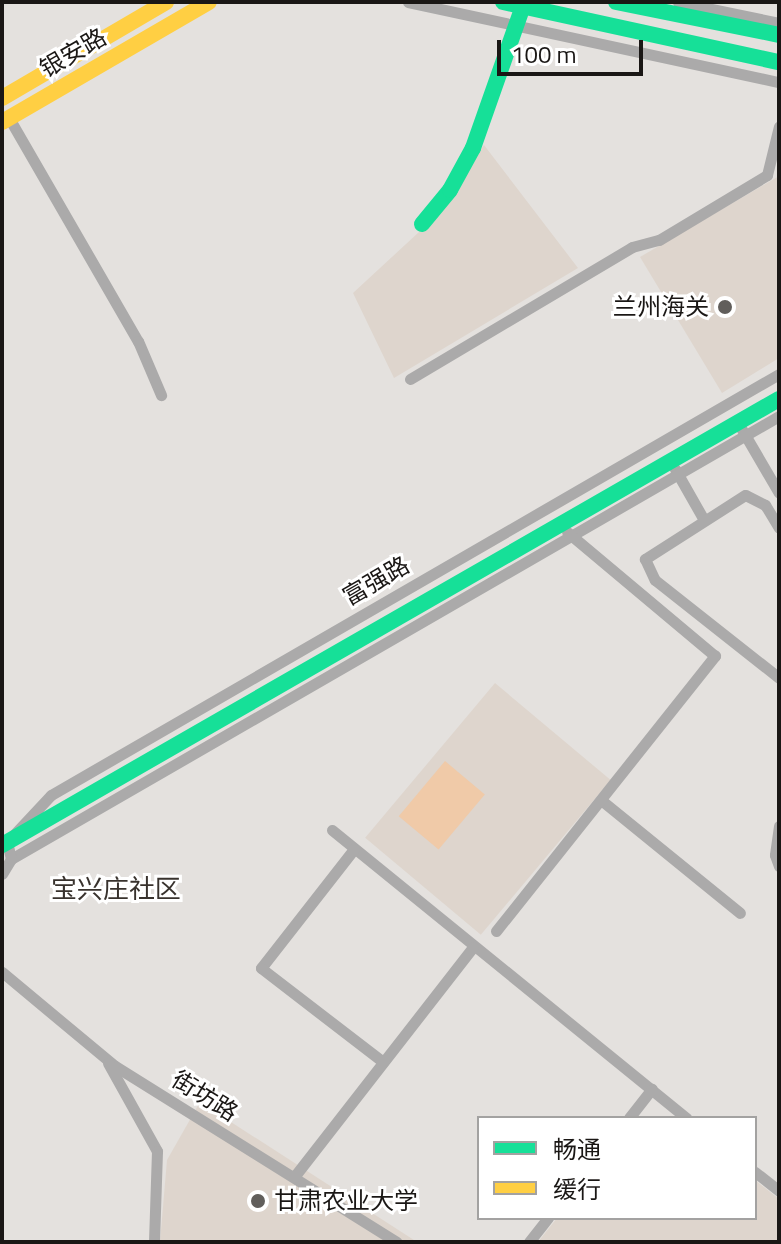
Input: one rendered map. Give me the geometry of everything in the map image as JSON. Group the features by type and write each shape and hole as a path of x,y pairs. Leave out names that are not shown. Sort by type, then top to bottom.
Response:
{"main road":[{"name":"银安路","path":"2,98 166,2"},
{"name":"银安路","path":"5,120 209,2"},
{"path":"503,2 779,62"},
{"path":"616,2 779,35"},
{"path":"422,224 450,190 473,148 519,26 523,6"},
{"name":"富强路","path":"7,848 559,525 674,468 741,428 779,399"}],"street":[{"path":"408,2 779,82"},
{"path":"678,2 779,23"},
{"path":"5,120 138,341 161,395"},
{"path":"410,379 632,247 659,240 767,175 779,126"},
{"name":"富强路","path":"7,848 51,795 779,374"},
{"name":"富强路","path":"741,428 779,416"},
{"path":"741,428 779,493"},
{"path":"674,468 704,520"},
{"name":"富强路","path":"7,848 572,536 674,468"},
{"path":"779,528 765,505 745,495 653,551 645,559 646,569 779,678"},
{"path":"496,931 715,656 559,525"},
{"path":"601,800 740,913"},
{"path":"779,826 775,855 779,866"},
{"path":"332,830 685,1116"},
{"path":"2,874 7,848"},
{"path":"354,849 261,968 383,1062"},
{"path":"294,1177 473,947"},
{"name":"街坊路","path":"2,972 106,1058 397,1242"},
{"path":"106,1058 157,1151 160,1168 154,1242"},
{"path":"631,1116 652,1089"},
{"path":"757,1174 779,1191"},
{"path":"529,1242 546,1220"}],"shaded area":[{"path":"484,145 578,268 394,378 353,293 432,220"},
{"name":"兰州海关","path":"779,176 779,358 722,393 640,257"},
{"path":"495,683 611,780 481,935 365,838"},
{"path":"445,761 485,794 439,850 399,816"},
{"name":"甘肃农业大学","path":"200,1102 417,1242 160,1242 167,1160"},
{"path":"757,1182 779,1199 779,1242 538,1242 555,1220 757,1220"}],"traffic: fast":[{"path":"503,2 779,62"},
{"path":"616,2 779,35"},
{"path":"422,224 450,190 473,148 523,6"},
{"path":"2,845 779,399"}],"traffic: slow":[{"path":"2,98 166,2"},
{"path":"2,122 209,2"}],"place":[{"name":"兰州海关","path":"725,307"},
{"name":"甘肃农业大学","path":"258,1201"}],"district":[{"name":"宝兴庄社区","path":"116,889"}]}
